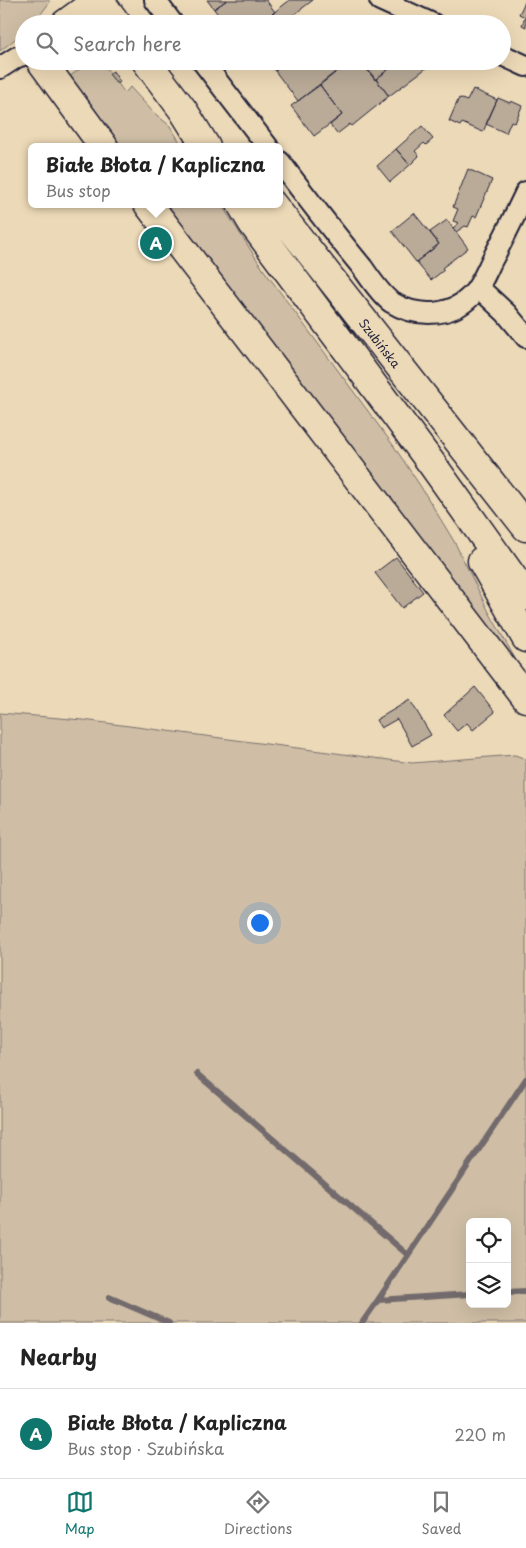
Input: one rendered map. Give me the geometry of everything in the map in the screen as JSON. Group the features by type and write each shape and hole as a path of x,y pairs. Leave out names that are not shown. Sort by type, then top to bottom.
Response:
{"main road":[{"path":"77,15 98,0 110,15"},
{"path":"48,70 101,143"},
{"path":"153,70 183,110 204,143"},
{"path":"183,110 214,143"},
{"path":"151,208 526,698"},
{"path":"244,208 259,232 432,464 526,596"},
{"name":"Szubińska","path":"275,208 489,481"},
{"path":"432,464 453,510 526,638"},
{"path":"489,481 526,516"},
{"path":"489,481 526,528"}],"street":[{"path":"155,0 166,15"},
{"path":"380,0 413,15"},
{"path":"0,68 15,58"},
{"path":"511,59 526,66"},
{"path":"209,70 265,143"},
{"path":"283,166 389,300 403,309 421,314 440,312 456,307 470,297 478,287 526,192"},
{"path":"478,287 488,294 526,337"}],"shaded area":[{"path":"0,0 48,0 50,2 40,15 15,15 15,39 0,51"},
{"path":"78,70 108,70 125,93 130,87 153,112 170,126 181,143 116,143 66,79"},
{"path":"167,208 224,208 263,269 393,445 421,487 455,543 489,612 526,678 303,386 279,352"},
{"path":"0,713 83,720 412,763 515,755 526,759 526,1323 0,1323"}],"building":[{"path":"207,0 227,0 214,9"},
{"path":"227,0 266,0 275,12 271,15 218,15 214,9"},
{"path":"290,0 313,0 293,15 271,15"},
{"path":"526,0 526,27 522,25 525,17 519,14"},
{"path":"276,70 338,70 298,101 275,71"},
{"path":"339,70 368,70 389,96 352,126 350,124 337,134 330,125 342,115 320,85"},
{"path":"367,70 388,70 375,80"},
{"path":"388,70 424,70 389,96 376,79"},
{"path":"113,71 120,82 117,84 109,74"},
{"path":"320,85 342,115 314,136 291,106"},
{"path":"473,89 497,100 483,132 462,123 460,126 449,121 459,98 467,101"},
{"path":"498,98 522,106 515,123 511,121 506,133 486,124"},
{"path":"422,126 433,139 426,145 424,143 415,151 419,156 410,165 396,149"},
{"path":"396,149 410,165 390,182 377,166"},
{"path":"468,169 492,180 476,217 473,216 468,227 465,226 456,232 453,228 459,223 453,221 458,209 453,207"},
{"path":"414,213 439,244 416,262 392,231"},
{"path":"447,220 468,248 442,268 444,270 431,280 416,262 439,244 430,232"},
{"path":"396,557 423,592 402,608 375,573"},
{"path":"475,687 495,712 473,730 467,723 457,731 444,715"},
{"path":"410,700 431,735 412,746 397,719 381,728 376,720"}],"waterway":[{"path":"197,1074 408,1255"},
{"path":"378,1300 526,1079"},
{"path":"511,1292 526,1291"},
{"path":"362,1323 378,1300 466,1294"},
{"path":"109,1297 169,1323"}],"place":[{"name":"Białe Błota / Kapliczna","path":"156,243"}]}
